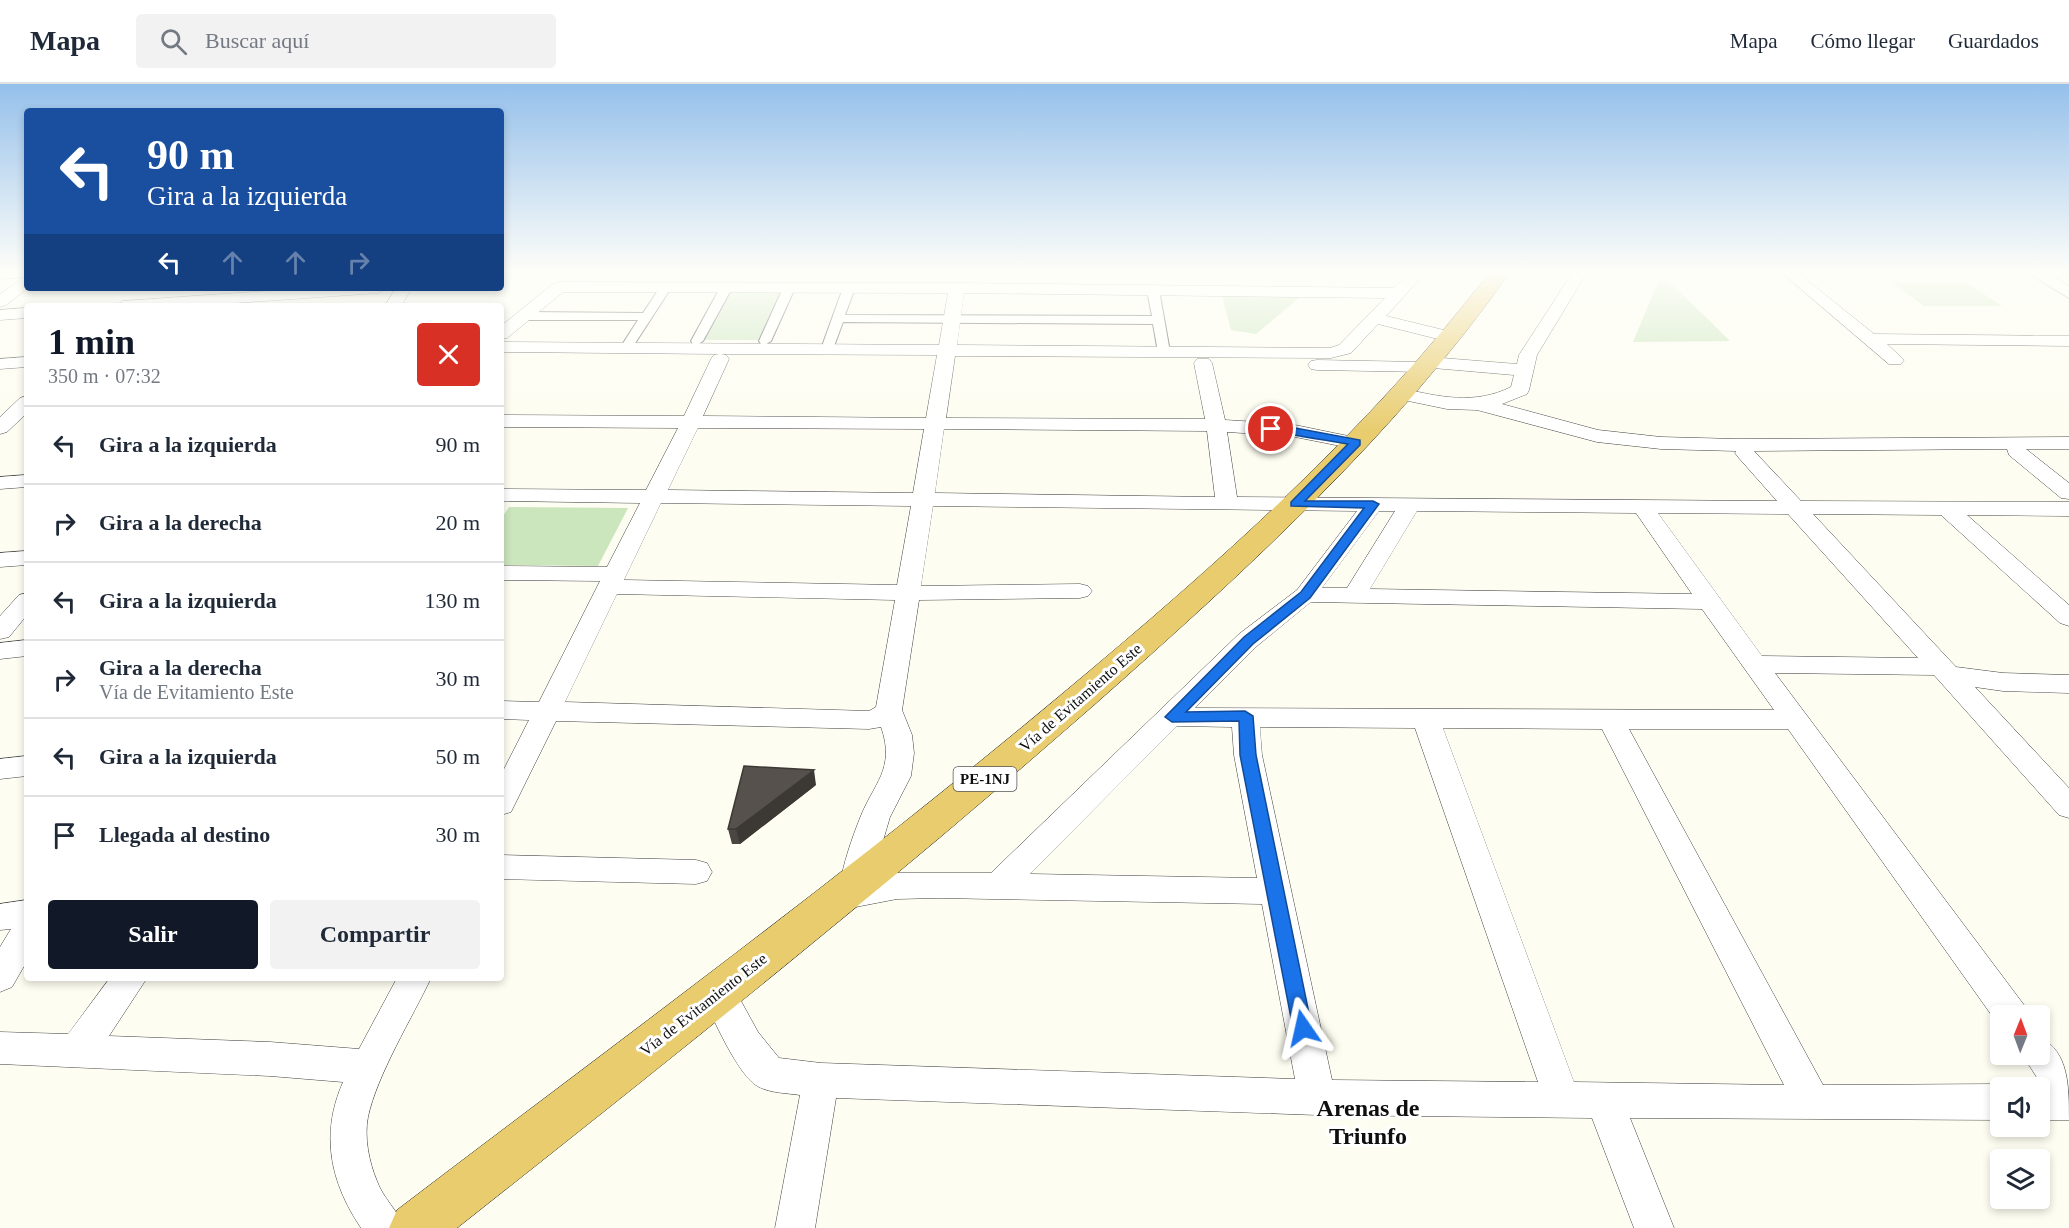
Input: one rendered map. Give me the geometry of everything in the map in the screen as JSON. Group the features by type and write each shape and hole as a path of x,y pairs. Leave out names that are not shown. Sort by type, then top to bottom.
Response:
{"highway":[{"name":"Vía de Evitamiento Este","path":"415,1228 847,890 1085,694 1295,504 1356,443 1426,365 1458,325"}],"street":[{"path":"626,348 641,325"},
{"path":"697,341 706,325"},
{"path":"765,341 772,325"},
{"path":"827,349 835,325"},
{"path":"951,325 889,711 898,735 900,753 897,776 875,817 847,890 897,886 1000,884 1275,891"},
{"path":"1159,325 1164,352"},
{"path":"504,357 720,359 1164,352 1338,352 1345,349 1367,325"},
{"path":"1382,325 1426,365 1459,405 1482,405 1598,436 1661,442 1737,445 2069,443"},
{"path":"1482,405 1520,390 1528,355 1547,325"},
{"path":"1854,325 1895,360"},
{"path":"1871,339 2069,341"},
{"path":"504,347 827,349 946,356 1203,363 1426,365 1525,370"},
{"path":"504,798 654,498 720,359"},
{"path":"0,364 24,362"},
{"path":"1203,363 1216,425 1227,503"},
{"path":"10,419 24,405"},
{"path":"504,421 1216,425 1290,430 1356,443"},
{"path":"2016,451 2069,493"},
{"path":"1745,453 2069,807"},
{"path":"0,483 24,481"},
{"path":"504,495 1295,504 2069,509"},
{"path":"1000,884 1248,640 1305,595 1373,504"},
{"path":"1354,596 1410,505"},
{"path":"1642,506 1709,602 2004,1005"},
{"path":"1945,507 2069,618"},
{"path":"0,560 24,558"},
{"path":"504,573 908,592 1080,591"},
{"path":"1305,595 1709,602"},
{"path":"0,632 24,604"},
{"path":"0,651 24,648"},
{"path":"1756,664 1946,671 2014,683 2069,684"},
{"path":"504,710 869,720 883,717 889,711"},
{"path":"1245,716 1248,755 1317,1097"},
{"path":"1172,717 1796,720"},
{"path":"1425,717 1562,1099"},
{"path":"1610,718 1813,1103"},
{"path":"0,769 24,766"},
{"path":"504,867 696,872"},
{"path":"0,917 24,913"},
{"path":"0,977 24,936"},
{"path":"78,1050 128,981"},
{"path":"385,1228 360,1192 349,1150 349,1119 358,1089 412,981"},
{"path":"718,992 745,1044 769,1074 821,1080 1317,1097 1813,1103 1990,1102"},
{"path":"0,1048 270,1059 369,1067"},
{"path":"2048,1065 2069,1094"},
{"path":"795,1228 821,1080"},
{"path":"1604,1100 1654,1228"},
{"path":"2050,1102 2069,1102"}],"green space":[{"path":"710,325 767,325 760,340 702,340"},
{"path":"1230,325 1266,325 1256,334 1231,330"},
{"path":"1640,325 1714,325 1730,341 1633,342"},
{"path":"509,507 628,508 598,566 504,565 504,514"}],"building":[{"path":"744,766 814,770 736,829 728,829"}],"district":[{"name":"Arenas de Triunfo","path":"1368,1122"}],"route":[{"path":"1271,429 1290,430 1356,443 1295,504 1373,504 1305,595 1248,640 1172,717 1245,716 1248,755 1303,1028"}]}
